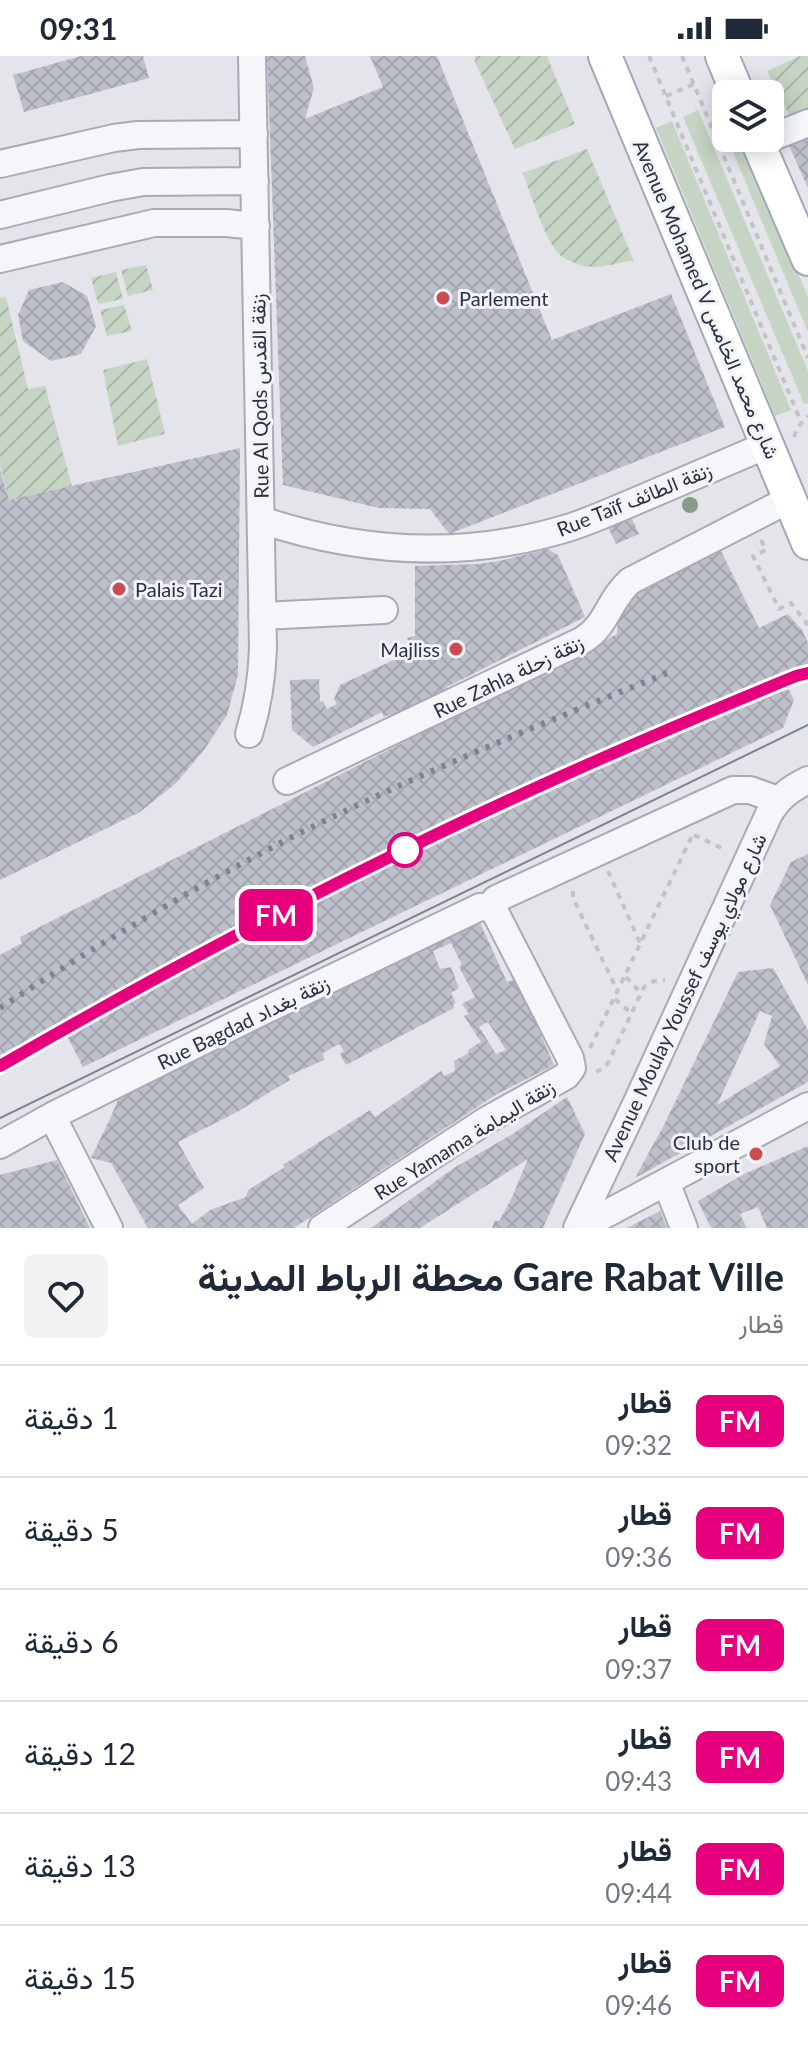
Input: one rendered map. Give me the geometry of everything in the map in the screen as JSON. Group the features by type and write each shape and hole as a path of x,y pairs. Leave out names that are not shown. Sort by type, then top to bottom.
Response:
{"main road":[{"name":"Avenue Mohamed V شارع محمد الخامس","path":"605,56 781,443 790,499 808,543"},
{"path":"722,56 732,80"},
{"path":"762,152 808,259"}],"street":[{"name":"Rue Al Qods زنقة القدس","path":"249,734 262,678 252,56"},
{"path":"784,131 808,123"},
{"path":"0,164 101,140 138,135 254,134"},
{"path":"0,215 143,182 255,181"},
{"path":"0,259 154,223 256,226"},
{"name":"Rue Taïf زنقة الطائف","path":"261,520 322,537 384,547 448,549 511,542 573,526 781,443"},
{"name":"Rue Zahla زنقة زحلة","path":"287,781 583,640 599,628 614,599 630,581 790,499"},
{"path":"262,616 384,610"},
{"name":"Avenue Moulay Youssef شارع مولاي يوسف","path":"578,1228 751,851 778,800 808,780"},
{"name":"Rue Bagdad زنقة بغداد","path":"0,1145 247,1019 480,907 489,907 496,899 733,790 750,790 778,800"},
{"path":"489,907 496,914 569,1070"},
{"name":"Rue Yamama زنقة اليمامة","path":"322,1228 569,1070"},
{"path":"578,1228 808,1106"},
{"path":"52,1116 109,1228"},
{"path":"666,1182 684,1228"}],"path":[{"path":"649,56 801,422"},
{"path":"682,56 808,358"},
{"path":"666,96 694,84"},
{"path":"781,443 794,435 808,416"},
{"path":"758,534 766,550 753,556 779,609 791,603 808,625"},
{"path":"569,1070 589,1049 615,999 690,834 728,852"},
{"path":"598,873 607,869 641,944"},
{"path":"574,887 573,898 618,992"},
{"path":"626,976 641,993"},
{"path":"569,1070 598,1071 604,1068 641,993 648,983 665,980"},
{"path":"615,999 631,1013"}],"green space":[{"path":"475,56 547,56 575,124 515,149"},
{"path":"800,56 808,56 808,110 790,117 784,105 784,80 772,80 767,71"},
{"path":"698,110 712,143 712,152 716,152 808,371 808,403 804,404 683,117"},
{"path":"672,121 791,410 775,416 656,128"},
{"path":"587,149 634,261 596,267 572,262 555,249 539,217 523,173"},
{"path":"733,152 748,152 808,297 808,332"},
{"path":"146,265 153,290 128,296 121,270"},
{"path":"116,272 123,299 98,304 91,278"},
{"path":"6,297 28,389 45,386 72,486 9,500 0,466 0,298"},
{"path":"124,305 132,331 107,336 100,310"},
{"path":"147,359 165,434 118,446 103,370"}],"building":[{"path":"81,56 143,56 149,78 24,112 13,75"},
{"name":"Parlement","path":"267,56 305,56 314,88 305,119 383,87 370,56 437,56 552,340 671,294 725,427 449,534 430,509 379,508 283,485"},
{"path":"808,132 808,188 787,141"},
{"path":"63,282 87,296 96,326 81,354 51,361 23,341 18,315 29,290"},
{"name":"Palais Tazi","path":"240,448 238,675 227,715 204,750 176,783 140,812 0,880 0,470 9,500"},
{"path":"631,517 639,534 616,544 608,527"},
{"path":"548,549 558,555 585,617 447,687 448,692 392,720 389,715 384,717 382,712 313,747 292,730 290,680 319,679 320,702 323,701 327,709 337,704 334,699 340,685 413,651 407,638 415,636 415,566 478,564"},
{"path":"721,551 759,628 788,614 802,630 808,643 808,668 784,680 794,700 783,728 83,1067 63,1028 0,1059 0,955 22,943 20,937 617,634 619,601"},
{"path":"808,854 808,985 770,905 791,862"},
{"path":"477,916 507,982 515,979 554,1065 497,1094 294,1228 148,1228 111,1163 91,1158 123,1088","holes":["451,943 462,965 459,967 475,997 462,1004 469,1014 464,1016 481,1042 454,1061 455,1071 444,1076 441,1071 375,1117 370,1110 283,1165 285,1167 248,1190 246,1197 210,1210 192,1224 178,1205 204,1188 178,1142 237,1112 290,1080 288,1076 324,1060 323,1053 339,1044 344,1051 340,1054 346,1065 454,1008 453,1004 456,1003 451,993 459,988 451,967 440,969 433,951","488,1022 506,1050 496,1054 479,1027"]},
{"path":"773,968 808,1030 808,1082 635,1178 664,1125 738,972","holes":["760,1011 772,1016 764,1044 780,1066 717,1105"]},
{"path":"567,1097 585,1134 543,1228 492,1228 495,1220 499,1222 528,1159 420,1228 371,1228 454,1168"},
{"path":"808,1146 808,1228 767,1228 758,1207 740,1214 747,1228 711,1228 698,1201 744,1174"},
{"path":"57,1160 90,1228 0,1228 0,1175"},
{"path":"660,1211 667,1228 627,1228"}],"tram line":[{"path":"0,1118 808,725"}],"railway":[{"path":"0,1008 145,918 294,836 432,771 667,673"},
{"path":"0,1066 323,890 464,821 686,720"}],"train":[{"name":"FM","path":"0,1066 195,957 436,834 686,720 808,673"}],"place":[{"name":"Parlement","path":"443,298"},
{"name":"Palais Tazi","path":"119,589"},
{"name":"Majliss","path":"456,649"},
{"name":"Club de sport","path":"756,1154"}]}
